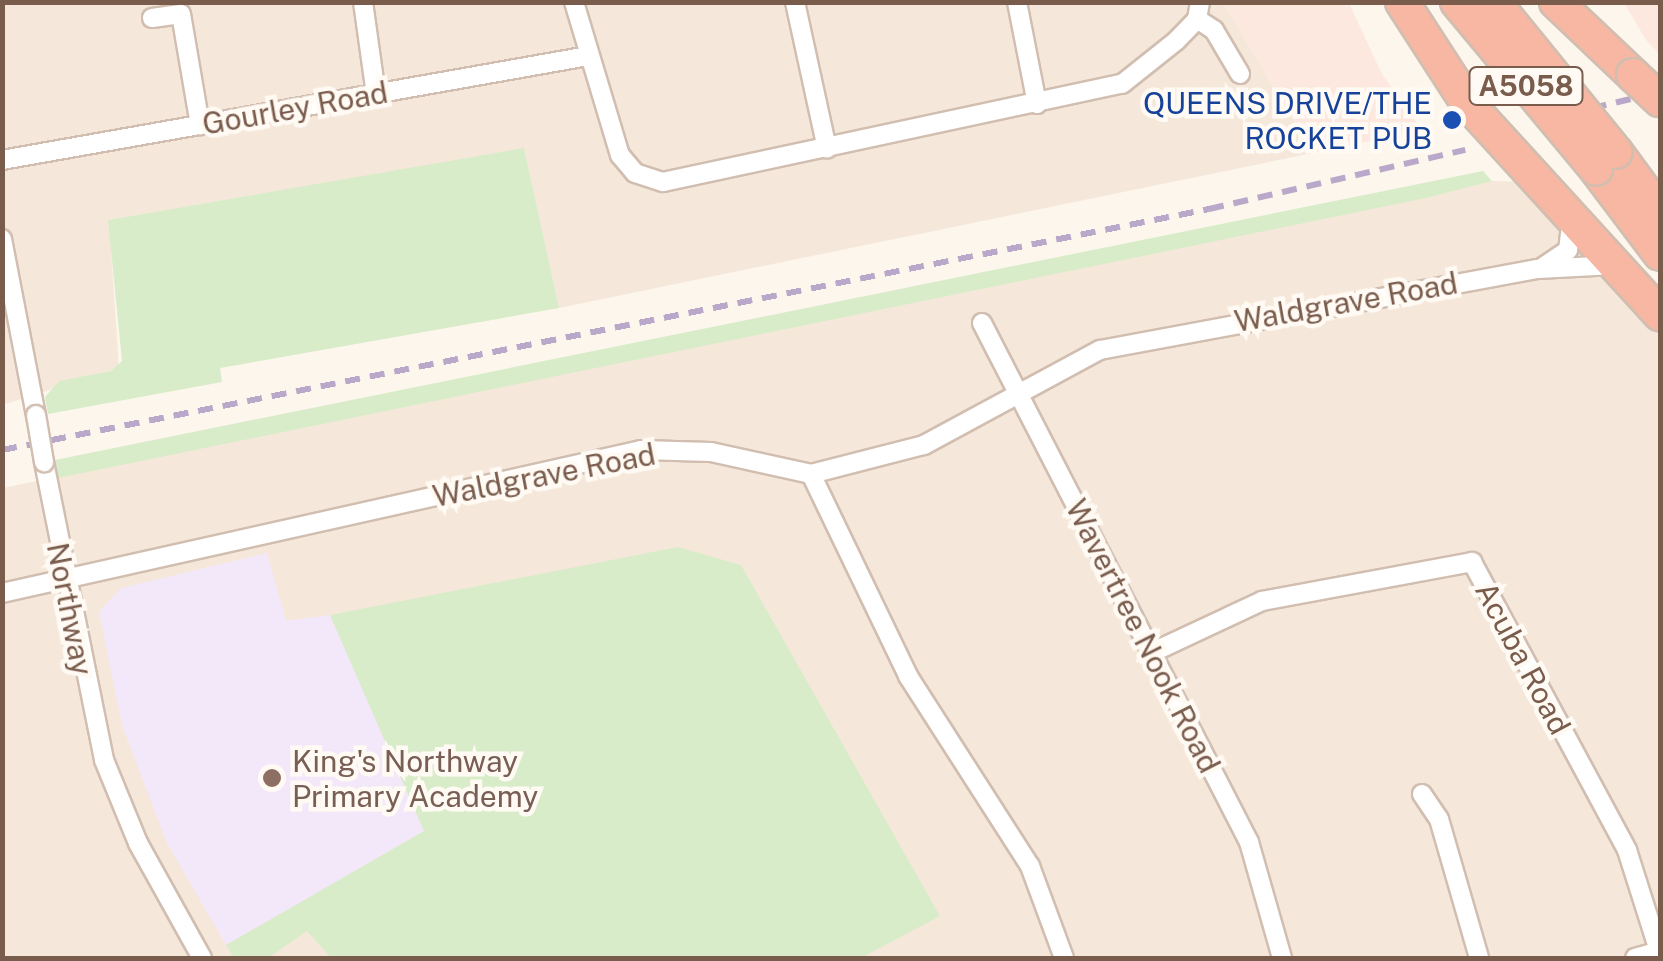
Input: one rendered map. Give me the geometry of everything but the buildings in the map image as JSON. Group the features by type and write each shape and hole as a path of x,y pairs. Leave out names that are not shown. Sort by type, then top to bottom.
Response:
{"highway":[{"path":"1402,2 1468,104 1571,210 1658,310"},
{"name":"A5058","path":"1457,2 1660,212"},
{"name":"A5058","path":"1494,2 1606,160 1660,254"},
{"path":"1568,9 1660,100"}],"street":[{"path":"363,2 376,94"},
{"path":"574,2 620,156 635,173 663,182 1122,84 1151,68 1198,11 1240,74"},
{"path":"794,2 827,148"},
{"path":"1016,2 1037,104"},
{"path":"152,18 181,14 200,125"},
{"name":"Gourley Road","path":"2,160 588,56"},
{"path":"1538,270 1568,250 1571,210"},
{"name":"Northway","path":"2,239 66,584 104,760 145,857 202,958"},
{"name":"Waldgrave Road","path":"2,594 66,584 641,450 711,452 811,474 924,446 1100,350 1538,270 1596,263 1624,269"},
{"name":"Wavertree Nook Road","path":"982,322 1249,842 1282,958"},
{"path":"811,474 908,676 1030,866 1064,958"},
{"name":"Acuba Road","path":"1151,652 1262,601 1472,562 1627,850 1660,951"},
{"path":"1422,794 1439,819 1479,958"},
{"path":"1635,958 1660,951"}],"shaded area":[{"path":"2,3 1224,3 1313,153 559,308 524,149 109,220 119,368 5,404"},
{"path":"1224,3 1349,3 1382,74 1422,130 1313,153"},
{"path":"1624,3 1660,3 1660,55 1646,40"},
{"path":"1492,181 1544,182 1660,314 1660,958 3,958 3,488"},
{"name":"King's Northway Primary Academy","path":"267,553 286,621 330,615 424,831 226,945 166,841 122,725 99,612 121,588"}],"green space":[{"path":"524,148 559,308 220,368 222,382 48,414 45,397 59,381 111,371 122,361 108,220"},
{"path":"1483,171 1492,181 1426,198 58,478 55,460"},
{"path":"678,547 741,565 940,916 861,958 331,958 307,931 268,958 234,958 226,945 424,831 330,615"}],"railway":[{"path":"1543,120 1660,92"},
{"path":"2,450 1209,209 1465,150"}],"place":[{"name":"QUEENS DRIVE/THE ROCKET PUB","path":"1452,120"},
{"name":"King's Northway Primary Academy","path":"272,778"}]}
